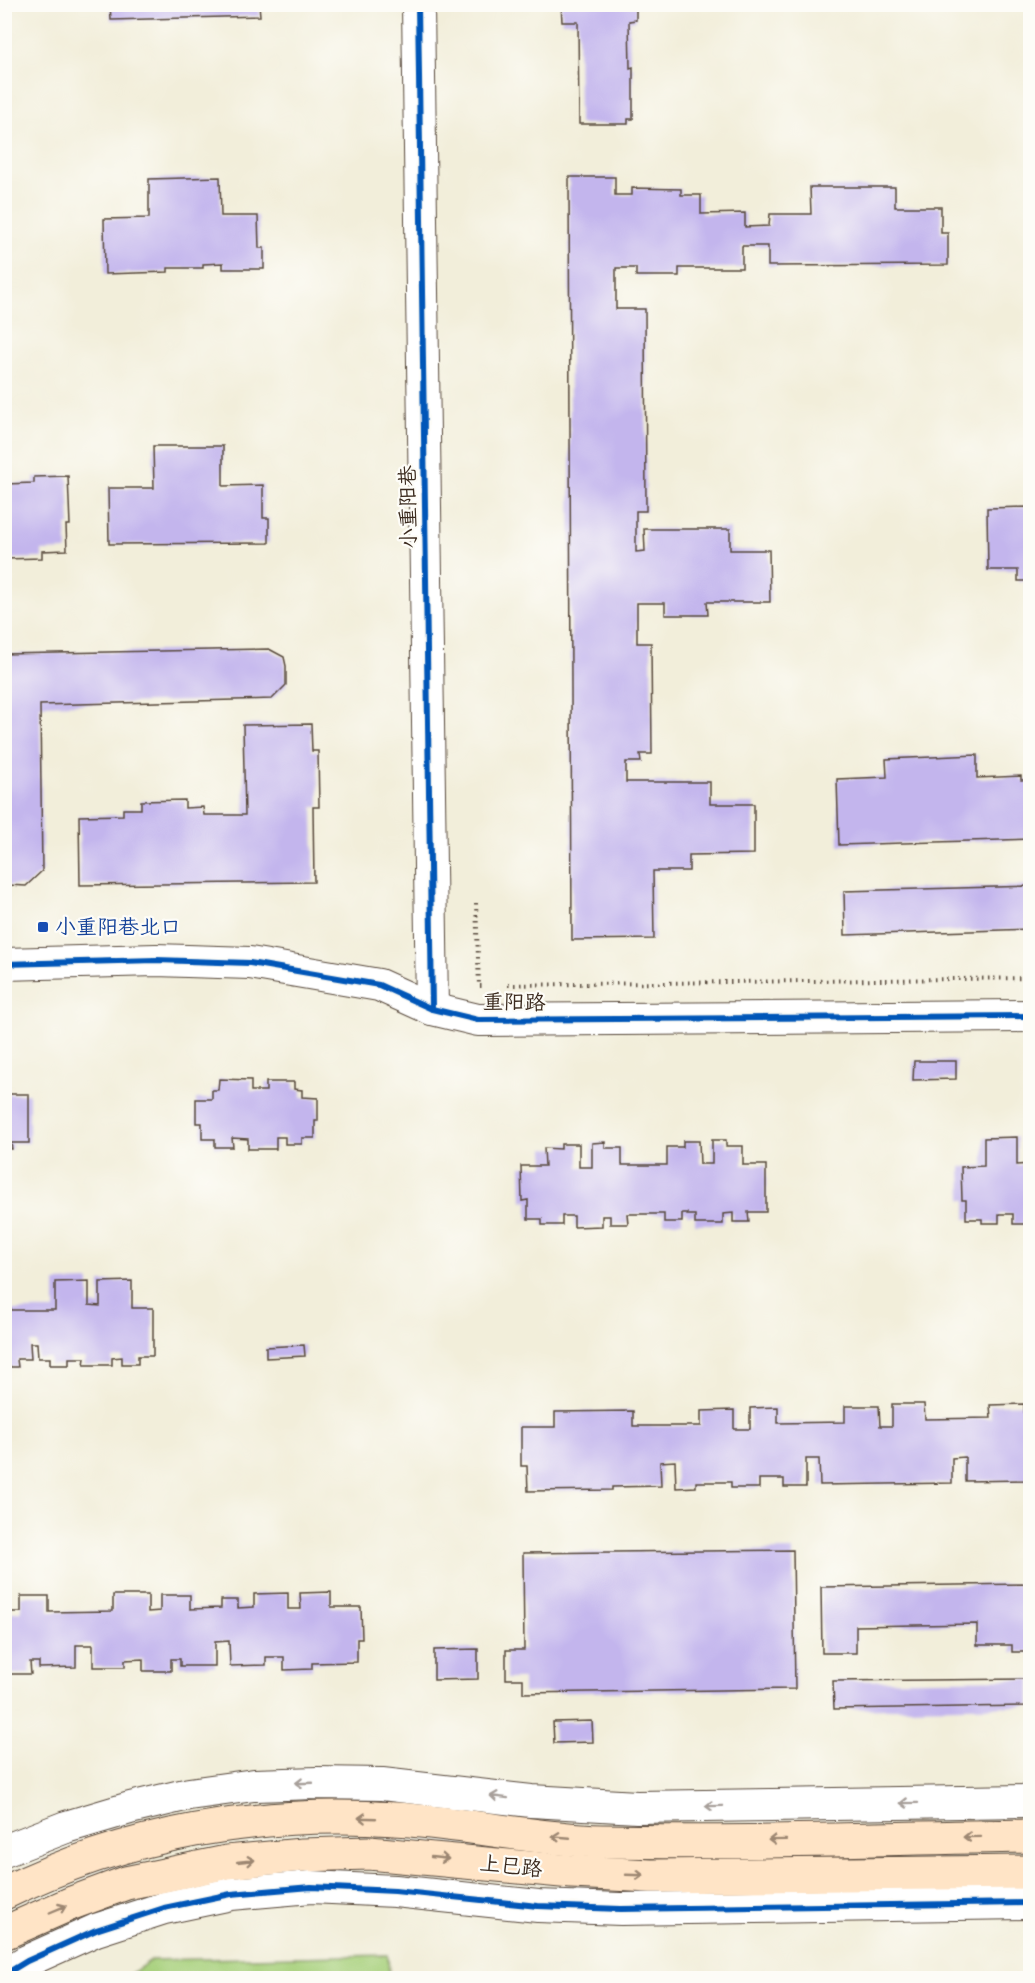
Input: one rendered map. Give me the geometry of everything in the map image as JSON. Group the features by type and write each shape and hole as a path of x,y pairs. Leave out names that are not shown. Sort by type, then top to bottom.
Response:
{"main road":[{"name":"上巳路","path":"4,1893 82,1859 139,1841 202,1828 259,1820 330,1817 394,1819 599,1840 716,1841 1030,1836"},
{"name":"上巳路","path":"4,1933 72,1903 126,1883 227,1863 303,1855 369,1853 572,1872 651,1876 1030,1872"}],"street":[{"name":"小重阳巷","path":"418,4 432,1009"},
{"name":"重阳路","path":"4,964 156,960 250,963 379,985 432,1009 478,1020 1030,1016"},
{"path":"4,1851 66,1827 130,1808 189,1794 254,1785 381,1784 531,1801 637,1807 1030,1801"},
{"path":"4,1975 27,1961 96,1930 164,1908 231,1894 311,1887 395,1891 538,1906 621,1909 1030,1903"}],"path":[{"path":"476,903 479,986 491,986"},
{"path":"503,986 1030,978"}],"green space":[{"path":"388,1955 389,1978 125,1978 151,1960"}],"building":[{"path":"110,4 259,4 260,16 111,20"},
{"path":"561,4 636,4 636,20 629,21 630,68 633,67 633,119 628,119 628,124 579,124 578,22 562,22"},
{"path":"220,177 221,216 258,216 259,248 264,248 264,269 223,269 223,263 203,264 203,268 168,268 168,272 105,274 104,219 149,218 149,179"},
{"path":"569,177 615,177 615,195 632,195 632,188 681,189 681,195 701,195 701,214 745,213 745,227 769,226 770,214 811,214 810,187 895,187 895,207 941,207 941,233 948,233 948,265 768,266 768,246 742,246 742,268 679,268 679,276 636,276 636,268 616,268 616,309 645,309 646,511 636,511 636,552 645,551 644,529 730,529 730,550 769,550 770,602 707,602 708,615 665,615 665,603 637,603 637,643 651,643 652,754 640,754 641,762 626,762 626,782 710,782 710,804 754,804 754,854 689,855 689,871 653,871 654,939 572,940"},
{"path":"153,446 223,446 223,486 263,485 263,518 269,518 269,543 109,544 108,488 154,488"},
{"path":"68,476 70,525 66,525 67,550 42,551 42,558 5,559 4,484 34,483 34,477"},
{"path":"1030,507 1030,605 1027,605 1026,581 1018,581 1018,570 988,570 987,508"},
{"path":"269,649 284,657 286,666 286,685 272,699 40,705 42,871 26,886 4,883 4,654"},
{"path":"311,724 312,751 318,751 319,807 313,807 314,882 80,885 79,816 123,815 123,809 141,809 141,801 185,800 185,808 203,807 204,815 245,815 243,725"},
{"path":"977,755 977,778 1021,776 1021,780 1030,780 1030,839 839,845 837,779 887,777 886,759"},
{"path":"1030,886 1030,929 845,935 844,891"},
{"path":"914,1061 956,1061 956,1079 913,1080"},
{"path":"219,1079 251,1080 251,1091 266,1091 266,1082 294,1082 294,1089 302,1090 302,1097 318,1098 315,1138 302,1138 302,1144 285,1144 285,1137 276,1137 276,1149 248,1149 248,1139 232,1138 233,1147 215,1147 215,1139 202,1139 202,1123 196,1123 196,1099 212,1099 212,1090 218,1090"},
{"path":"4,1094 29,1094 29,1143 11,1143 12,1149 4,1149"},
{"path":"1017,1137 1017,1165 1030,1164 1030,1224 1013,1224 1013,1214 999,1214 999,1223 982,1223 982,1219 966,1219 966,1200 962,1200 961,1167 984,1166 984,1138"},
{"path":"712,1140 726,1140 726,1146 743,1146 743,1165 766,1165 766,1212 748,1212 749,1222 733,1222 733,1213 723,1214 723,1224 695,1224 695,1215 687,1215 687,1213 682,1213 682,1222 664,1222 664,1214 627,1214 628,1224 610,1224 610,1216 602,1216 602,1226 574,1227 574,1216 562,1216 562,1225 542,1225 542,1219 528,1219 528,1200 522,1201 521,1166 545,1166 544,1148 561,1149 561,1144 579,1144 579,1167 592,1167 592,1143 605,1142 605,1148 622,1148 622,1165 667,1165 667,1147 683,1147 683,1141 699,1141 700,1164 712,1164"},
{"path":"89,1281 89,1305 100,1306 100,1282 132,1281 132,1308 153,1308 153,1356 138,1356 138,1364 122,1364 122,1357 112,1358 112,1365 84,1365 85,1358 69,1358 69,1365 50,1365 50,1358 38,1358 37,1343 30,1343 31,1359 17,1359 18,1367 4,1367 4,1282 9,1282 9,1310 55,1310 55,1282"},
{"path":"304,1345 305,1356 266,1358 266,1347"},
{"path":"892,1404 924,1404 925,1419 991,1418 990,1405 1024,1404 1025,1425 1030,1425 1030,1480 965,1481 965,1457 952,1458 952,1483 820,1485 819,1459 806,1459 806,1487 784,1487 784,1479 759,1479 759,1488 731,1488 731,1482 696,1482 696,1487 676,1488 675,1461 660,1462 661,1486 612,1487 612,1490 528,1491 527,1466 521,1466 521,1427 555,1427 555,1412 633,1411 633,1426 701,1426 701,1411 734,1410 734,1429 750,1429 750,1408 778,1407 778,1423 845,1422 845,1406 879,1406 880,1426 892,1426"},
{"path":"793,1550 795,1689 523,1693 523,1679 506,1679 506,1650 524,1650 523,1553"},
{"path":"1030,1584 1030,1652 1012,1652 1012,1645 977,1645 977,1624 856,1626 856,1653 822,1653 821,1587"},
{"path":"331,1592 331,1607 361,1607 362,1639 357,1639 357,1662 312,1663 312,1669 284,1670 284,1657 266,1657 266,1665 230,1666 229,1641 215,1642 215,1666 180,1666 180,1659 171,1659 171,1671 143,1671 143,1659 125,1660 125,1667 93,1667 93,1645 76,1645 76,1667 39,1668 39,1662 30,1662 31,1674 4,1674 4,1597 7,1597 7,1612 21,1612 21,1596 49,1596 49,1612 113,1611 113,1595 148,1595 148,1612 160,1611 160,1595 190,1595 190,1609 221,1608 221,1600 238,1600 238,1608 254,1607 254,1594 288,1593 288,1609 301,1609 300,1593"},
{"path":"478,1649 478,1679 434,1680 434,1650"},
{"path":"1030,1679 1030,1706 834,1709 833,1681"},
{"path":"592,1721 593,1742 554,1743 553,1722"}],"cycle path":[{"path":"418,4 432,1009"},
{"path":"4,964 156,960 250,963 379,985 432,1009 478,1020 1030,1016"},
{"path":"4,1975 27,1961 96,1930 164,1908 231,1894 311,1887 395,1891 538,1906 621,1909 1030,1903"}],"place":[{"name":"小重阳巷北口","path":"43,927"}]}
